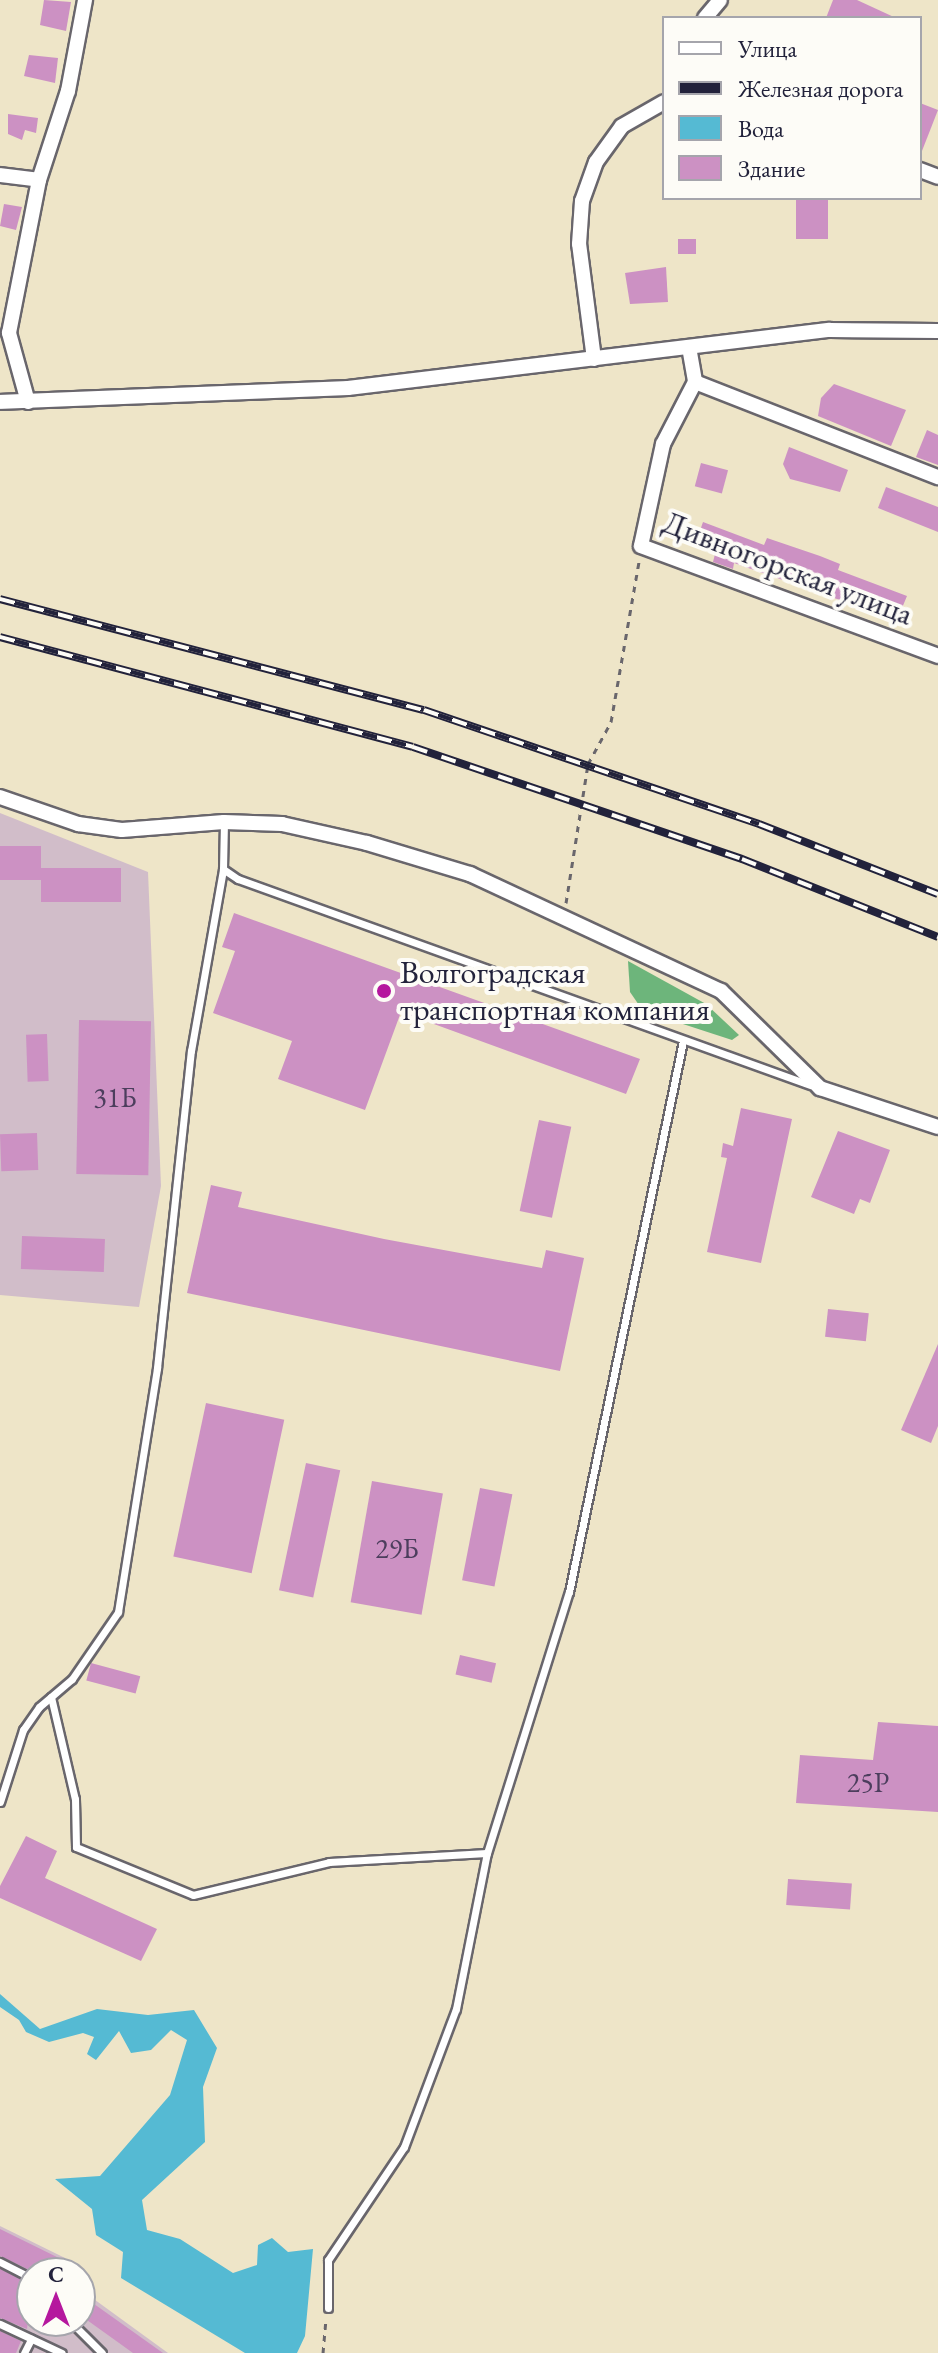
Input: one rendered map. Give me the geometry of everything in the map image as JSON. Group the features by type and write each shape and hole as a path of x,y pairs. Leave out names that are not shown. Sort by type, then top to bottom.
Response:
{"street":[{"path":"28,402 9,333 39,180 68,91 85,0"},
{"path":"707,16 720,0"},
{"path":"594,359 579,244 582,201 596,162 622,126 662,103"},
{"path":"0,175 39,180"},
{"path":"0,402 348,388 830,330 938,331"},
{"path":"689,347 695,382 938,477"},
{"name":"Дивногорская улица","path":"695,382 663,444 641,546 938,656"},
{"path":"0,797 78,824 122,830 224,822 282,824 367,843 470,874 721,991 820,1088 938,1127"}],"lane":[{"path":"0,1802 23,1730 51,1697 72,1679 118,1612 157,1368 191,1051 223,869 224,822"},
{"path":"223,869 252,884 820,1088"},
{"path":"328,2308 328,2260 404,2147 456,2009 487,1853 569,1592 683,1041"},
{"path":"51,1697 75,1799 76,1847 193,1895 329,1862 487,1853"},
{"path":"0,2324 62,2353"},
{"path":"86,2337 102,2353"},
{"path":"24,2353 31,2339"}],"path":[{"path":"563,917 588,764 611,722 626,657 641,546"},
{"path":"323,2353 328,2308"}],"shaded area":[{"path":"0,813 148,872 161,1186 139,1307 0,1295"},
{"path":"0,2226 63,2257 16,2257 16,2337 96,2337 96,2301 168,2353 0,2353"}],"green space":[{"path":"628,961 706,1004 739,1035 732,1040 643,1011 630,992"}],"water":[{"path":"0,1994 40,2029 97,2009 148,2015 194,2010 217,2048 203,2087 205,2142 142,2200 147,2230 180,2239 233,2273 257,2265 258,2245 272,2238 288,2252 313,2249 305,2336 297,2353 245,2353 121,2278 123,2252 96,2235 92,2209 55,2179 100,2176 170,2095 187,2040 171,2030 151,2050 131,2053 119,2031 96,2060 87,2054 94,2037 83,2033 49,2042 26,2032 19,2020 0,2007"}],"building":[{"path":"44,0 71,2 66,31 40,25"},
{"path":"833,0 857,0 892,16 827,16"},
{"path":"29,55 58,58 55,83 24,76"},
{"path":"922,104 938,110 922,151"},
{"path":"8,114 38,118 36,133 25,130 22,140 8,134"},
{"path":"796,200 828,200 828,239 796,239"},
{"path":"4,204 22,207 16,230 0,226"},
{"path":"678,239 696,239 696,254 678,254"},
{"path":"666,267 668,302 630,304 625,273"},
{"path":"834,384 906,410 891,446 818,416 821,398"},
{"path":"927,430 938,435 938,465 916,457"},
{"path":"789,447 848,470 840,492 790,479 783,464"},
{"path":"701,463 728,470 722,493 695,486"},
{"path":"886,487 938,507 938,532 878,508"},
{"path":"703,522 764,545 767,538 820,556 840,564 838,570 907,596 897,620 734,563 733,569 713,562 715,554 695,545"},
{"path":"0,846 41,846 41,868 121,868 121,902 41,902 41,880 0,880"},
{"path":"234,913 640,1059 626,1094 401,1012 365,1110 278,1079 292,1041 213,1013 235,951 222,947"},
{"path":"79,1020 151,1021 148,1175 76,1174"},
{"path":"47,1034 49,1081 28,1082 26,1035"},
{"path":"741,1108 792,1119 761,1263 707,1252 727,1158 721,1157 723,1143 733,1146"},
{"path":"539,1120 571,1127 552,1218 520,1211"},
{"path":"838,1131 890,1150 870,1203 860,1199 854,1214 811,1197"},
{"path":"37,1133 38,1170 1,1171 0,1134"},
{"path":"211,1185 242,1192 238,1207 384,1239 542,1268 546,1250 584,1258 560,1371 187,1293"},
{"path":"22,1236 105,1239 104,1272 21,1269"},
{"path":"828,1309 869,1313 866,1341 825,1337"},
{"path":"938,1344 938,1426 931,1443 901,1430"},
{"path":"206,1403 284,1420 252,1573 173,1557"},
{"path":"306,1463 340,1470 313,1597 279,1590"},
{"path":"372,1481 443,1494 422,1615 351,1602"},
{"path":"480,1488 512,1494 494,1587 462,1580"},
{"path":"460,1655 496,1663 492,1683 456,1674"},
{"path":"91,1663 140,1676 136,1694 86,1680"},
{"path":"878,1722 938,1726 938,1812 796,1803 800,1755 873,1760"},
{"path":"26,1836 57,1851 45,1878 157,1929 141,1961 0,1898 0,1886"},
{"path":"788,1879 852,1883 850,1909 786,1905"},
{"path":"0,2229 57,2257 16,2257 16,2264 0,2256"},
{"path":"0,2269 16,2276 16,2325 0,2318"},
{"path":"96,2305 163,2353 133,2353 96,2326"},
{"path":"0,2331 21,2341 16,2353 0,2353"}],"railway":[{"path":"0,599 424,710 759,824 938,894"},
{"path":"0,637 413,747 742,859 938,937"}],"place":[{"name":"Волгоградская транспортная компания","path":"384,991"}]}
